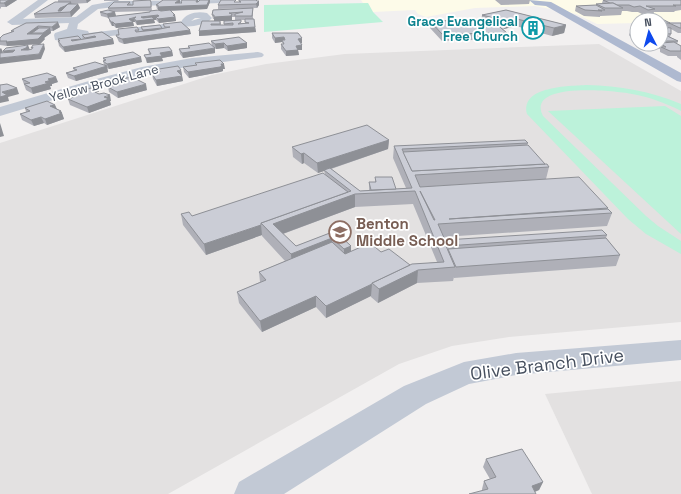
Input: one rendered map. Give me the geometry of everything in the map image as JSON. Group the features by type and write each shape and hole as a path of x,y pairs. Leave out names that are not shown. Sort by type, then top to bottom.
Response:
{"main road":[{"path":"532,0 538,3 547,2 681,78"}],"street":[{"path":"44,0 8,24 75,25"},
{"path":"184,24 67,39 59,38 59,36 75,25 95,7 114,4 220,0"},
{"name":"Yellow Brook Lane","path":"0,112 145,70 258,55"},
{"name":"Olive Branch Drive","path":"252,494 415,395 464,373 516,364 681,350"}],"shaded area":[{"path":"361,0 681,0 681,22 669,22 669,12 629,12 629,23 597,24 576,14 535,6 475,8 426,17 418,14 415,10 373,12 368,3 363,3"},
{"name":"Benton Middle School","path":"599,44 681,91 681,322 509,337 452,346 399,364 168,494 0,494 0,143 212,75 266,64 345,54"},
{"path":"681,381 681,494 592,494 545,394"}],"green space":[{"path":"368,3 373,12 383,22 264,32 264,5"},
{"path":"587,85 635,90 670,99 681,104 681,111 669,105 638,95 592,90 559,93 547,97 541,105 543,116 646,216 681,241 681,254 646,234 628,219 527,114 527,105 531,98 538,93 558,87"},
{"path":"665,106 681,116 681,234 548,111"}],"building":[{"path":"0,0 9,0 4,3 0,3"},
{"path":"150,0 151,7 108,8 114,2 130,2 127,5 133,5 133,1"},
{"path":"163,0 179,0 175,3 182,3 182,0 197,0 196,2 198,2 200,0 209,0 207,5 158,7 158,5 156,5"},
{"path":"221,0 236,0 234,2 241,2 239,0 259,1 256,4 218,5"},
{"path":"603,0 681,0 681,5 646,6 655,9 648,10 640,6 634,7 629,5 617,5"},
{"path":"55,2 71,2 68,4 78,4 70,12 34,14","holes":["68,4 61,11 58,11 60,8"]},
{"path":"613,3 623,8 605,8 596,4"},
{"path":"596,5 605,10 585,10 576,6"},
{"path":"253,8 252,16 235,16 235,14 243,12 229,13 232,14 231,16 214,17 214,15 212,15 213,10"},
{"path":"108,10 115,12 107,14 100,12"},
{"path":"170,10 175,17 158,19 156,17 159,16 158,15 141,17 152,17 154,19 136,21 134,18 136,17 129,19 133,22 115,24 111,22 108,17 150,12"},
{"path":"506,10 566,25 554,28 517,19 506,21 482,15"},
{"path":"245,19 254,19 255,27 199,31 202,21 220,21 220,24 211,25 233,25 233,23 224,24 224,21 241,20 238,24 249,23 245,22"},
{"path":"454,20 462,24 495,23 507,33 442,34 431,22"},
{"path":"58,22 52,27 38,26 27,34 43,34 38,39 6,42 7,41 0,41 0,38 3,35 14,31 11,31 26,23"},
{"path":"181,22 190,30 122,39 116,35 119,35 118,29 137,27 139,30 135,30 136,32 155,30 170,27 165,27 163,24"},
{"path":"669,23 681,23 680,28"},
{"path":"160,25 162,28 143,30 141,27"},
{"path":"39,28 50,28 43,33 32,33"},
{"path":"669,28 671,28 671,34 669,34"},
{"path":"102,32 113,39 63,47 58,41 60,41 58,39 78,36 81,39 71,40 72,41 96,37 85,38 82,35"},
{"path":"272,33 298,33 302,38 298,39 302,45 296,46 298,50 286,51 281,44 284,44 282,40 285,40 284,37 275,38"},
{"path":"239,37 247,43 227,46 224,43 215,44 211,41"},
{"path":"669,37 678,41 669,41"},
{"path":"669,42 674,42 681,46 681,51 669,51"},
{"path":"209,43 215,48 182,53 179,49 190,48 188,46"},
{"path":"44,44 39,54 0,58 0,53 13,52 15,50 3,51 6,48 28,45 26,48 21,50 28,50 32,49 33,47 31,48 33,45"},
{"path":"169,47 172,51 160,53 162,56 146,58 144,55 151,54 148,49"},
{"path":"133,52 141,57 107,64 103,61 106,60 103,58"},
{"path":"220,60 224,64 221,64 222,66 220,67 188,72 183,67 197,65 195,63"},
{"path":"95,62 107,66 74,76 66,73 77,70 73,68"},
{"path":"178,66 181,70 177,71 182,76 156,80 152,74 160,72 159,69"},
{"path":"47,73 56,77 48,79 51,80 45,82 49,83 31,88 24,84 30,83 22,79"},
{"path":"132,77 146,84 117,92 108,87 119,83 117,80"},
{"path":"7,84 17,88 2,92 7,95 0,97 0,85"},
{"path":"91,88 99,91 95,92 99,94 104,93 110,95 104,97 109,99 87,107 68,99 77,96 72,93"},
{"path":"47,101 55,105 50,106 61,111 59,112 62,113 45,119 41,117 31,120 20,114 30,111 25,108"},
{"path":"367,125 389,140 317,163 304,153 301,154 292,147"},
{"path":"525,140 528,143 402,149 412,171 547,164 549,167 415,175 420,187 579,177 608,208 449,219 608,209 612,213 438,224 445,240 602,230 607,235 446,246 455,267 418,270 379,289 372,283 412,264 444,262 415,191 355,194 273,224 296,246 335,231 351,246 344,249 332,238 291,254 261,223 351,191 324,170 330,168 360,191 412,188 394,146","holes":["420,191 435,220 434,220"]},
{"path":"528,145 545,164 412,171 403,152"},
{"path":"323,173 348,192 261,223 261,225 204,244 181,214 189,212 192,216"},
{"path":"375,177 392,177 396,189 371,190 369,182 376,182"},
{"path":"606,238 620,255 456,267 448,249"},
{"path":"332,242 345,254 370,243 381,252 389,249 410,265 326,306 316,296 260,321 237,292 266,280 259,272"},
{"path":"522,449 543,482 532,486 536,494 469,494 488,489 484,481 496,477 486,459"}],"place":[{"name":"Grace Evangelical Free Church","path":"533,28"},
{"name":"Benton Middle School","path":"340,232"}]}
